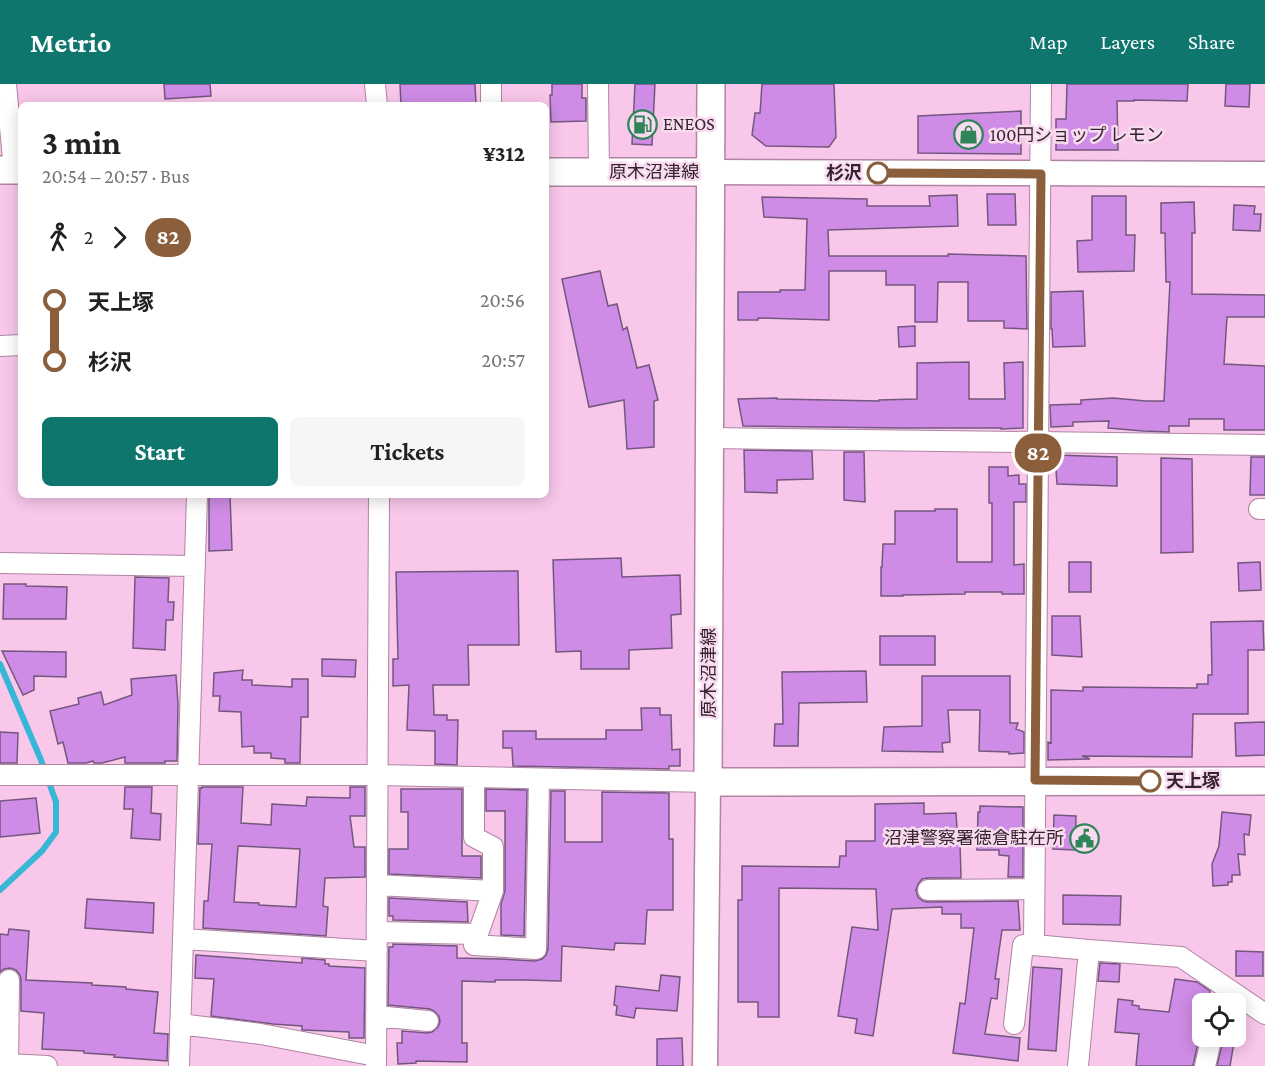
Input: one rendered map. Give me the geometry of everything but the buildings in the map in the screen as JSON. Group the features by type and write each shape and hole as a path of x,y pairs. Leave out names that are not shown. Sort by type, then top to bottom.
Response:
{"main road":[{"path":"711,84 711,172"},
{"name":"原木沼津線","path":"549,172 711,172 708,782"},
{"path":"708,782 1265,781"}],"street":[{"path":"6,84 12,170"},
{"path":"375,84 376,102"},
{"path":"491,84 491,102"},
{"path":"598,84 599,172"},
{"path":"1041,84 1034,945 1181,957 1221,993"},
{"path":"711,172 1265,174"},
{"path":"0,346 18,345"},
{"path":"710,438 1265,445"},
{"path":"179,1066 197,498"},
{"path":"180,1024 261,1034 376,1061 379,498"},
{"path":"0,563 195,566"},
{"path":"0,775 378,775 708,782 705,1066"},
{"path":"474,777 474,837 493,847 493,891 474,945 536,949 538,778"},
{"path":"377,885 493,891"},
{"path":"928,890 1034,889"},
{"path":"183,939 377,941 478,934"},
{"path":"1014,1024 1023,945 1039,945"},
{"path":"1078,1066 1089,950"},
{"path":"9,980 7,1059 47,1066"},
{"path":"1246,1005 1265,1014"},
{"path":"376,1016 428,1021"},
{"path":"1205,1066 1209,1047"}],"waterway":[{"path":"0,664 41,760 56,802 56,832 42,851 0,890"}],"bus line":[{"name":"82","path":"878,173 1041,174 1035,780 1150,781"}],"place":[{"name":"ENEOS","path":"642,124"},
{"name":"100円ショップ レモン","path":"969,135"},
{"name":"杉沢","path":"878,173"},
{"name":"天上塚","path":"1150,781"},
{"name":"沼津警察署徳倉駐在所","path":"1085,838"}]}
